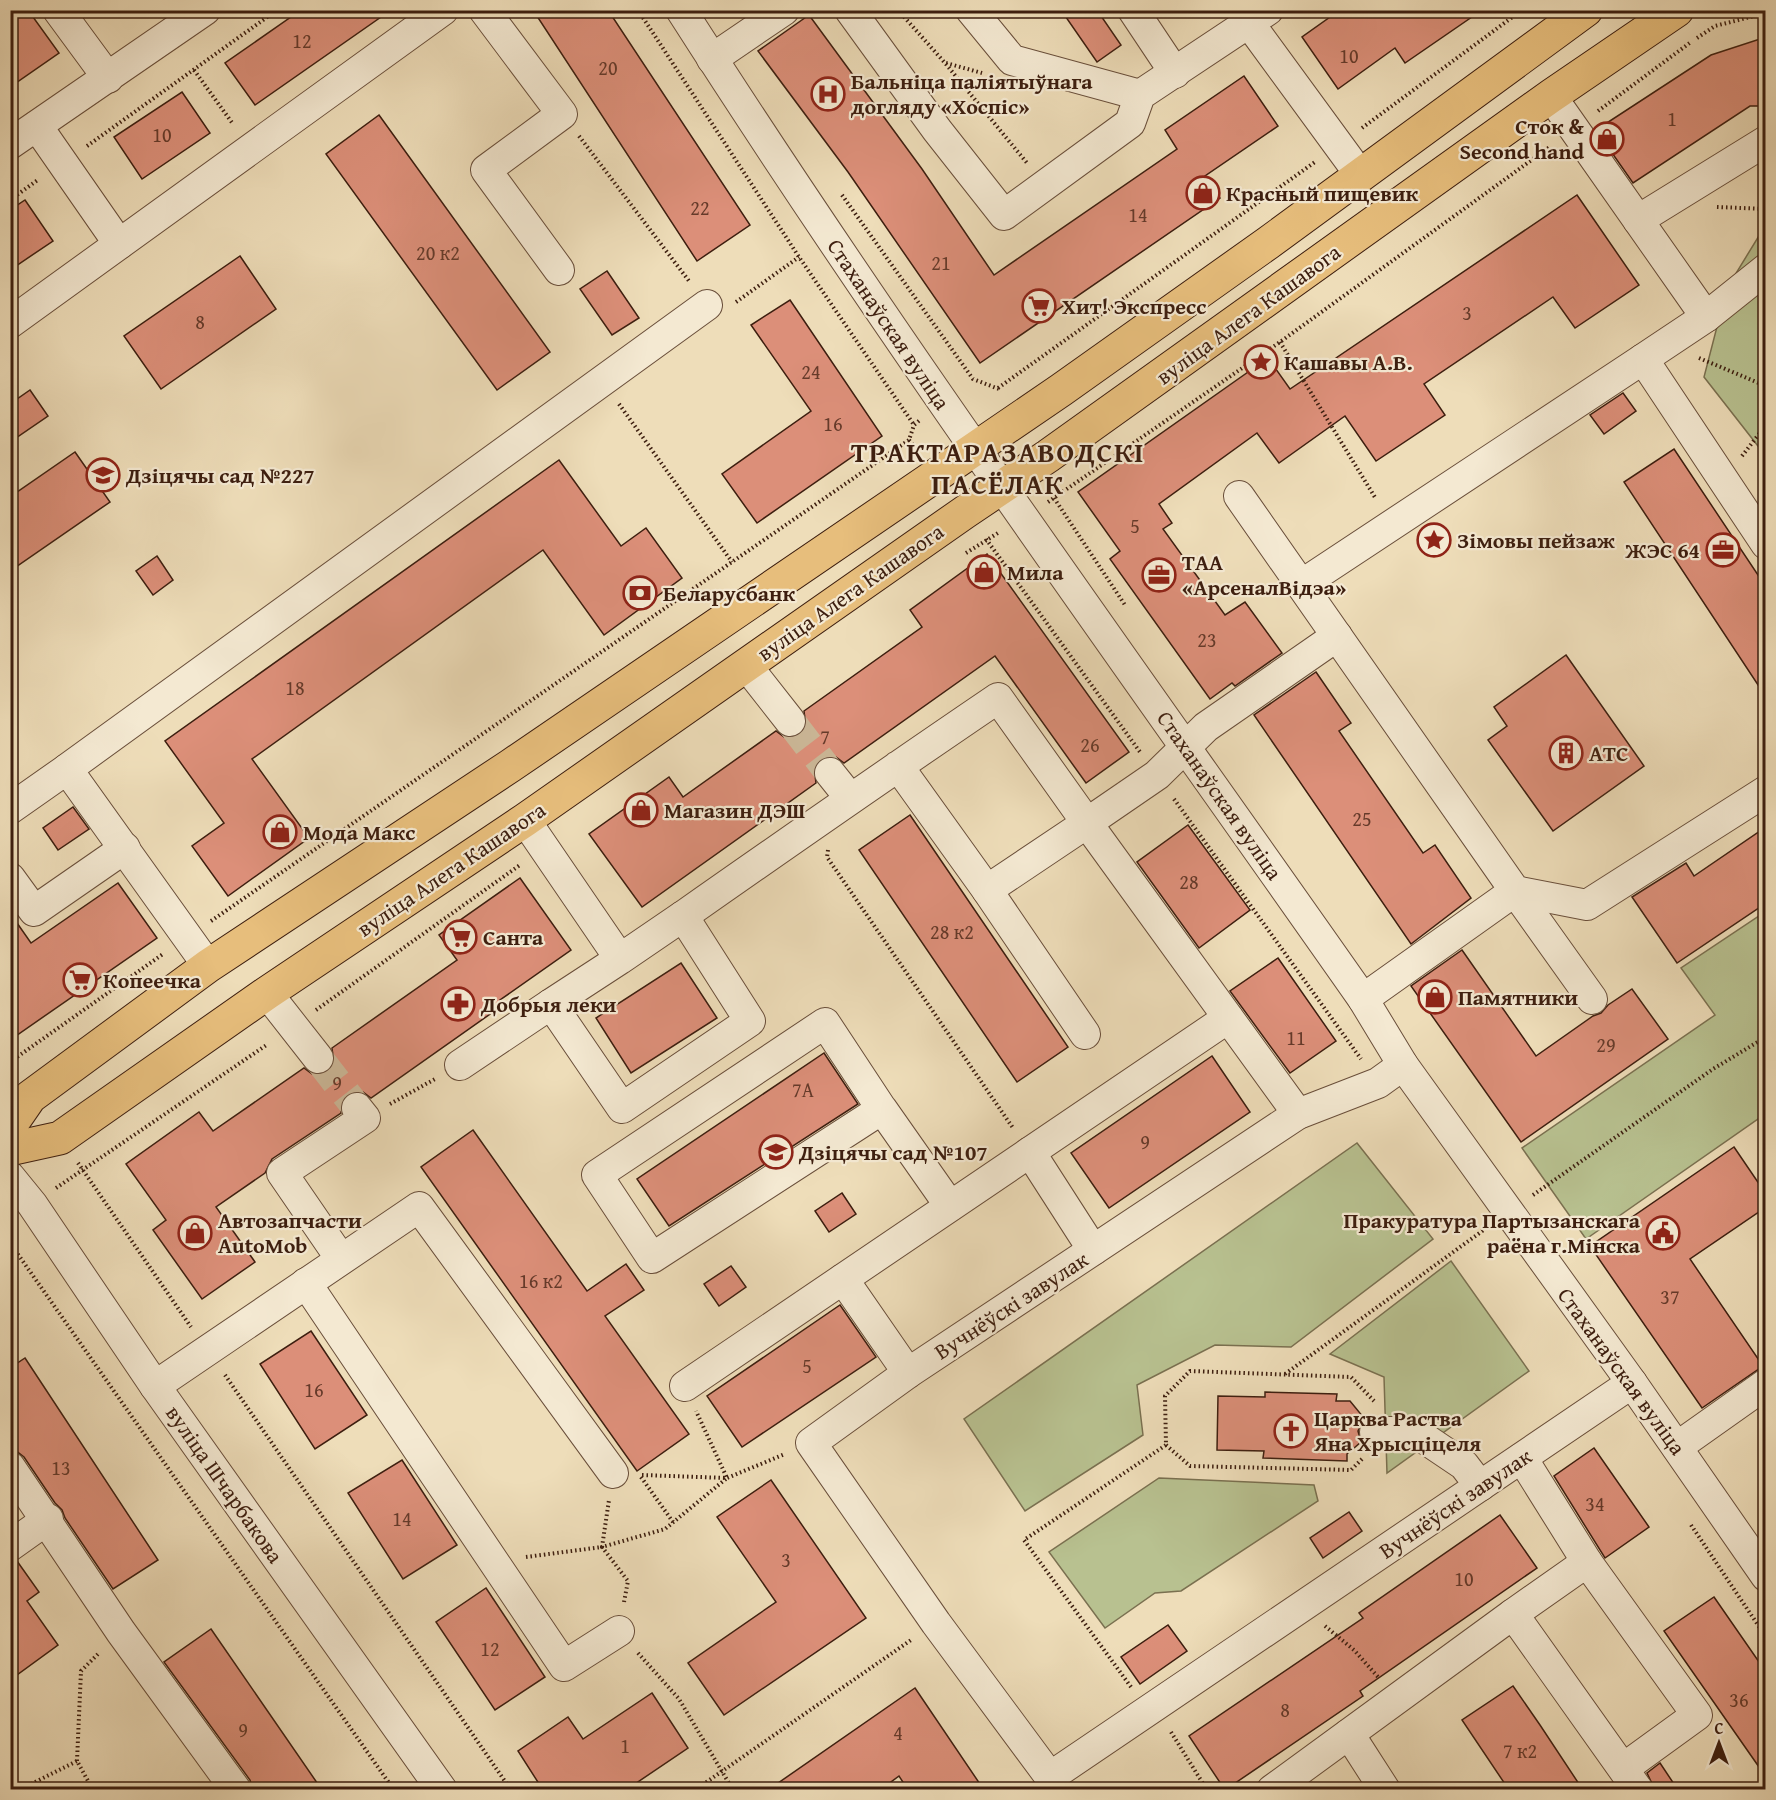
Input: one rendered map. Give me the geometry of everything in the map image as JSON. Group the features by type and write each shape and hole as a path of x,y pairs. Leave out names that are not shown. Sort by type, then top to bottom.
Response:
{"main road":[{"name":"вуліца Алега Кашавога","path":"10,1126 30,1097 208,966 510,766 976,449 1369,170 1586,10"},
{"name":"вуліца Алега Кашавога","path":"10,1149 60,1138 267,993 525,820 1004,487 1551,96 1677,10"},
{"path":"1369,170 1402,204"}],"street":[{"path":"58,10 108,78"},
{"path":"10,144 205,10"},
{"path":"10,323 443,10"},
{"path":"484,10 562,114 486,170 559,270"},
{"name":"Стаханаўская вуліца","path":"681,10 835,246 1363,999 1403,1065 1632,1383 1766,1576"},
{"path":"712,59 784,10"},
{"path":"850,10 937,130 1004,215 1130,123 1140,96 1258,17 1338,145 1369,170"},
{"path":"971,10 1012,60 1140,96"},
{"path":"1133,10 1175,73"},
{"path":"1551,96 1706,317"},
{"path":"37,126 119,244"},
{"path":"1638,220 1766,141"},
{"path":"1301,585 1706,317 1766,269"},
{"path":"10,809 707,305"},
{"path":"1654,352 1766,544"},
{"path":"1239,496 1592,999"},
{"path":"987,891 1157,775 1206,727 1336,636"},
{"path":"746,666 790,721"},
{"path":"460,1065 620,959 998,698 1298,1114"},
{"path":"898,766 1085,1034"},
{"path":"67,769 208,966"},
{"path":"830,773 842,805"},
{"path":"1363,999 1515,891 1587,905 1766,791"},
{"path":"525,820 620,959"},
{"path":"10,878 34,911 125,848"},
{"path":"551,1005 622,1108 741,1028 750,1021 683,916"},
{"path":"267,993 318,1058"},
{"path":"685,1386 1228,1018"},
{"path":"885,1114 882,1109 652,1258 597,1175 825,1023 950,1206"},
{"name":"Вучнёўскі завулак","path":"1403,1065 1378,1083 1298,1114 908,1373 811,1443 936,1623 1050,1777 1144,1699 1301,1607 1632,1383"},
{"path":"341,1259 282,1173 361,1113"},
{"path":"1029,1152 1093,1250"},
{"name":"вуліца Шчарбакова","path":"10,1177 32,1204 155,1386 442,1790"},
{"path":"155,1386 419,1207 613,1473"},
{"path":"843,1279 908,1373"},
{"path":"306,1283 564,1666 619,1631"},
{"path":"1677,1447 1766,1384"},
{"path":"1375,1432 1415,1432 1464,1466 1480,1486"},
{"path":"1513,1614 1631,1779 1697,1715 1587,1562 1522,1458"},
{"path":"10,1467 48,1519 121,1632 236,1790"},
{"path":"10,1546 48,1519"},
{"path":"1272,1790 1587,1562"},
{"path":"1349,1734 1385,1790"}],"path":[{"path":"10,200 277,10"},
{"path":"10,1062 187,937 909,441 914,425 799,257 638,10"},
{"path":"898,10 945,63 1044,185"},
{"path":"973,379 998,388 1338,145 1522,10"},
{"path":"1054,498 1280,342 1703,33 1715,26 1766,13"},
{"path":"194,70 251,149"},
{"path":"562,114 716,316 799,257"},
{"path":"1280,342 1392,526"},
{"path":"1654,352 1766,386"},
{"path":"603,380 732,562"},
{"path":"842,805 828,857 1029,1152"},
{"path":"1534,1195 1713,1069 1766,1036"},
{"path":"361,1113 460,1065"},
{"path":"84,1171 511,1790"},
{"path":"1284,1374 1468,1240"},
{"path":"10,1243 394,1790"},
{"path":"1190,1371 1284,1374 1351,1377 1376,1403 1375,1446 1351,1470 1190,1466 1166,1444 1164,1396 1190,1371"},
{"path":"685,1386 727,1478"},
{"path":"494,1561 603,1547 665,1529 727,1478 811,1443"},
{"path":"1166,1444 1024,1540 1144,1699 1207,1790"},
{"path":"613,1473 603,1547 628,1581 619,1631 679,1700 734,1790"},
{"path":"673,1522 639,1474 727,1478"},
{"path":"1301,1607 1354,1650 1378,1677 1413,1688"},
{"path":"695,1790 936,1623"},
{"path":"93,1790 77,1761 81,1671 121,1632"},
{"path":"19,1790 77,1761"}],"green space":[{"path":"1765,226 1765,455 1704,377 1727,288"},
{"path":"1765,912 1765,1114 1586,1239 1522,1148 1715,1015 1681,968"},
{"path":"1357,1143 1433,1239 1291,1347 1215,1345 1137,1385 1143,1435 1025,1511 964,1419"},
{"path":"1451,1261 1529,1371 1387,1473 1384,1377 1330,1354"},
{"path":"1159,1478 1314,1485 1318,1501 1181,1591 1155,1593 1105,1628 1049,1552"}],"building":[{"path":"10,10 28,10 59,53 10,87"},
{"path":"301,10 391,10 255,105 225,63"},
{"path":"533,10 608,10 750,225 697,261"},
{"path":"1061,10 1097,10 1121,45 1097,62"},
{"path":"1340,10 1482,10 1405,63 1395,48 1338,89 1302,37"},
{"path":"809,15 922,169 994,275 1177,149 1165,130 1244,76 1278,126 1205,176 1220,198 980,363 848,172 758,51"},
{"path":"1766,37 1766,106 1750,106 1633,183 1596,130 1711,55"},
{"path":"182,92 210,133 142,179 114,137"},
{"path":"379,115 550,352 497,390 326,154"},
{"path":"1577,195 1639,285 1575,328 1553,297 1424,384 1445,415 1376,461 1345,416 1279,463 1257,433 1159,504 1172,523 1163,529 1225,615 1245,602 1282,653 1235,686 1232,683 1210,699 1110,559 1120,551 1078,492 1268,358 1290,389"},
{"path":"25,200 53,241 10,270 10,210"},
{"path":"240,256 276,309 161,389 124,336"},
{"path":"607,271 639,318 612,335 580,289"},
{"path":"790,300 882,436 757,523 722,474 811,411 751,325"},
{"path":"30,390 48,416 10,442 10,404"},
{"path":"1623,393 1636,411 1604,434 1590,415"},
{"path":"1674,449 1766,587 1766,697 1624,482"},
{"path":"75,452 110,502 10,571 10,497"},
{"path":"559,460 621,546 646,528 682,578 604,635 543,550 252,759 309,838 228,896 192,846 224,823 165,741"},
{"path":"987,554 1129,752 1086,783 995,656 844,763 836,757 820,759 814,767 816,783 642,907 589,834 669,777 683,797 776,731 784,737 800,735 806,727 804,711 922,627 910,610"},
{"path":"157,556 173,580 153,595 136,571"},
{"name":"АТС","path":"1566,655 1644,766 1553,831 1488,740 1507,726 1494,707"},
{"path":"1316,672 1351,723 1339,731 1423,853 1435,845 1471,898 1411,944 1254,715"},
{"path":"73,807 89,829 58,850 43,828"},
{"path":"910,815 1068,1047 1017,1082 859,850"},
{"path":"1188,825 1250,910 1199,948 1137,862"},
{"path":"1766,827 1766,903 1677,963 1632,897 1686,863 1694,876"},
{"path":"520,878 571,950 500,1000 503,1005 371,1098 363,1092 347,1094 341,1102 341,1113 272,1159 265,1173 216,1207 255,1262 202,1299 153,1230 166,1220 126,1164 199,1112 213,1131 304,1068 312,1074 328,1072 334,1064 332,1048 457,960 439,935"},
{"path":"118,883 157,938 10,1040 10,913 31,943"},
{"path":"1462,950 1536,1056 1593,1016 1601,1013 1608,1005 1632,989 1668,1039 1521,1142 1411,986"},
{"path":"1278,958 1336,1041 1290,1073 1230,991"},
{"path":"681,963 717,1018 631,1073 596,1018"},
{"path":"824,1053 858,1104 669,1226 637,1179"},
{"path":"1212,1056 1250,1112 1109,1208 1071,1153"},
{"path":"473,1130 587,1291 626,1264 644,1290 605,1316 689,1434 637,1471 421,1167"},
{"path":"1734,1147 1766,1194 1766,1207 1690,1259 1763,1366 1702,1408 1590,1246"},
{"path":"842,1193 856,1214 829,1232 815,1211"},
{"path":"731,1266 746,1287 719,1306 704,1284"},
{"path":"840,1305 876,1357 742,1447 707,1396"},
{"path":"311,1331 367,1415 315,1449 260,1364"},
{"path":"25,1358 158,1560 113,1589 65,1518 62,1510 24,1457 10,1446 10,1368"},
{"name":"Царква Раства Яна Хрысціцеля","path":"1265,1392 1337,1394 1336,1401 1350,1401 1364,1418 1358,1431 1361,1442 1347,1454 1347,1461 1263,1458 1264,1451 1217,1450 1218,1396 1265,1397"},
{"path":"1594,1448 1649,1527 1605,1558 1554,1476"},
{"path":"402,1460 457,1545 403,1579 348,1493"},
{"path":"771,1480 866,1618 724,1715 688,1663 776,1602 717,1517"},
{"path":"1349,1512 1362,1531 1323,1558 1310,1538"},
{"path":"1500,1515 1537,1568 1360,1691 1363,1696 1225,1790 1189,1736 1363,1618 1359,1613"},
{"path":"17,1561 39,1592 27,1601 58,1645 10,1680 10,1563"},
{"path":"486,1588 545,1677 495,1710 436,1622"},
{"path":"1714,1597 1766,1672 1766,1777 1664,1631"},
{"path":"1168,1625 1187,1651 1140,1684 1121,1657"},
{"path":"211,1629 322,1790 253,1790 250,1780 164,1662"},
{"path":"1513,1686 1583,1790 1509,1790 1462,1720"},
{"path":"915,1688 984,1790 908,1790 899,1776 880,1790 768,1790"},
{"path":"652,1693 688,1748 626,1790 543,1790 518,1751 568,1717 583,1739"},
{"path":"1660,1763 1678,1790 1655,1790 1647,1773"}],"tunnel":[{"path":"790,721 830,773"},
{"path":"318,1058 357,1108"}],"place":[{"name":"Бальніца паліятыўнага догляду «Хоспіс»","path":"828,94"},
{"name":"Сток & Second hand","path":"1607,139"},
{"name":"Красный пищевик","path":"1203,193"},
{"name":"Хит! Экспресс","path":"1039,306"},
{"name":"Кашавы А.В.","path":"1261,362"},
{"name":"Дзіцячы сад №227","path":"103,475"},
{"name":"Зімовы пейзаж","path":"1434,540"},
{"name":"ЖЭС 64","path":"1723,550"},
{"name":"Мила","path":"984,572"},
{"name":"ТАА «АрсеналВідэа»","path":"1159,575"},
{"name":"Беларусбанк","path":"640,593"},
{"name":"АТС","path":"1566,753"},
{"name":"Магазин ДЭШ","path":"641,810"},
{"name":"Мода Макс","path":"280,832"},
{"name":"Санта","path":"460,937"},
{"name":"Копеечка","path":"80,980"},
{"name":"Памятники","path":"1435,997"},
{"name":"Добрыя леки","path":"458,1004"},
{"name":"Дзіцячы сад №107","path":"776,1152"},
{"name":"Автозапчасти AutoMob","path":"195,1233"},
{"name":"Пракуратура Партызанскага раёна г.Мінска","path":"1663,1233"},
{"name":"Царква Раства Яна Хрысціцеля","path":"1291,1431"}],"district":[{"name":"ТРАКТАРАЗАВОДСКІ ПАСЁЛАК","path":"998,468"}]}
